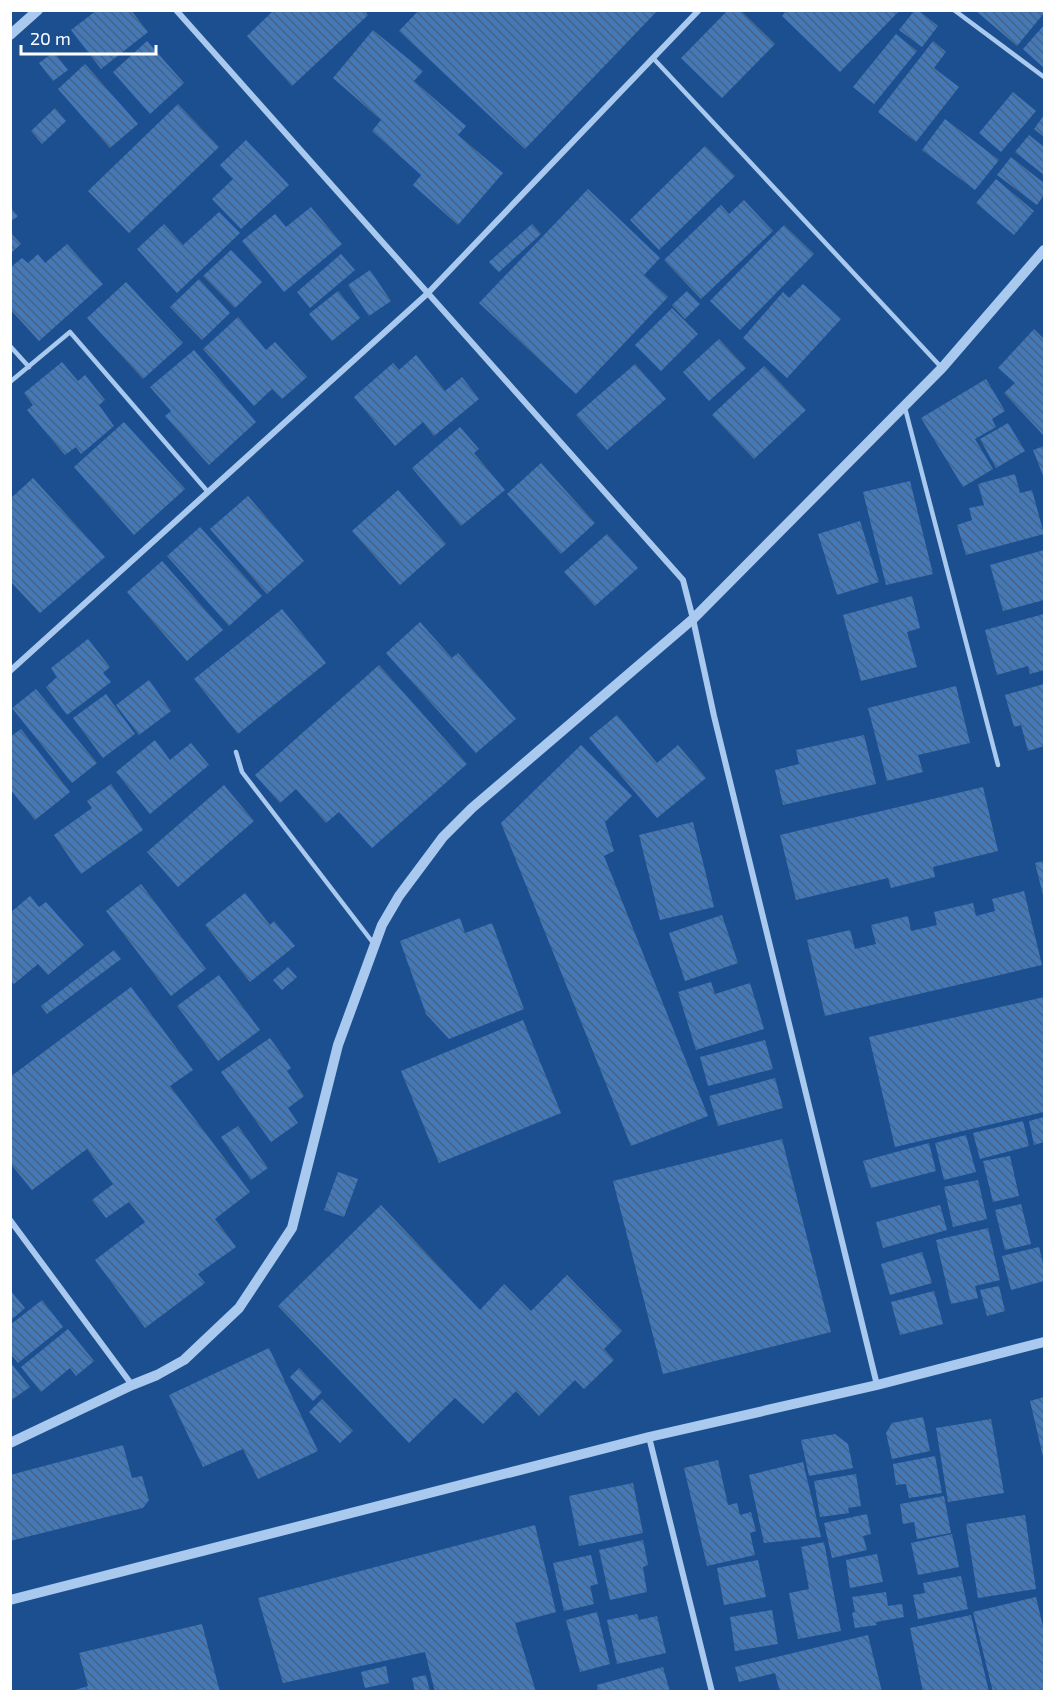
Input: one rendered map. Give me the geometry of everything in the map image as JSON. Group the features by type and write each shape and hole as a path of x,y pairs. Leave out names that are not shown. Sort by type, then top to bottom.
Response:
{"street":[{"path":"10,35 38,10"},
{"path":"176,10 682,580 877,1385"},
{"path":"10,670 427,294 699,10"},
{"path":"10,1443 157,1375 184,1360 239,1308 292,1228 338,1045 382,925 399,896 443,837 472,808 693,619 942,368 1044,250"},
{"path":"10,1220 132,1385"},
{"path":"10,1600 649,1437 877,1385 1044,1342"},
{"path":"649,1437 712,1692"}],"lane":[{"path":"954,10 1044,77"},
{"path":"653,58 942,368"},
{"path":"10,382 70,332 208,492"},
{"path":"10,346 29,367"},
{"path":"905,406 998,765"},
{"path":"236,752 242,772 374,944"}],"building":[{"path":"97,10 131,10 148,32 101,69 71,30"},
{"path":"274,10 364,10 368,15 292,86 247,36"},
{"path":"419,10 658,10 525,149 399,31"},
{"path":"728,10 740,10 775,44 722,98 681,58"},
{"path":"787,10 900,10 840,72 782,16"},
{"path":"915,10 938,26 922,47 899,30"},
{"path":"975,10 1044,10 1044,13 1017,46"},
{"path":"1044,25 1044,68 1023,49"},
{"path":"373,30 423,71 414,81 466,126 458,135 503,173 458,225 413,185 421,175 372,131 381,120 333,78"},
{"path":"896,34 917,51 874,104 853,87"},
{"path":"147,41 184,83 150,114 113,72"},
{"path":"933,41 946,52 934,68 959,87 916,142 878,112"},
{"path":"54,52 68,70 53,81 39,63"},
{"path":"85,64 138,124 110,148 58,89"},
{"path":"1013,92 1036,111 1001,152 979,133"},
{"path":"178,104 219,147 129,233 88,191"},
{"path":"55,108 66,121 42,144 31,131"},
{"path":"1044,115 1044,137 1034,129"},
{"path":"945,119 999,160 975,190 922,150"},
{"path":"1029,135 1044,147 1044,175 1015,152"},
{"path":"246,140 289,185 241,229 212,199 233,179 220,165"},
{"path":"705,146 735,176 659,250 630,220"},
{"path":"1011,157 1044,183 1044,195 1037,205 997,175"},
{"path":"996,179 1034,211 1014,235 976,203"},
{"path":"588,189 660,258 644,275 668,297 576,394 479,303"},
{"path":"744,200 773,231 701,299 664,260 721,205 729,214"},
{"path":"10,207 18,216 10,222"},
{"path":"311,207 342,244 284,292 242,241 275,214 286,227"},
{"path":"219,212 240,233 177,293 137,249 164,224 183,245"},
{"path":"532,224 541,234 499,272 489,262"},
{"path":"784,225 814,254 740,330 710,301"},
{"path":"10,232 21,244 10,254"},
{"path":"67,244 103,284 39,341 10,309 10,268 22,258 28,263 38,254 45,263"},
{"path":"231,250 262,282 235,308 203,276"},
{"path":"341,254 355,270 310,308 297,292"},
{"path":"370,270 391,301 369,316 348,285"},
{"path":"199,279 230,313 202,340 170,307"},
{"path":"126,282 183,343 143,379 87,318"},
{"path":"803,284 841,319 787,378 743,338 783,292 789,298"},
{"path":"338,291 360,318 332,341 309,314"},
{"path":"687,291 700,304 685,319 672,305"},
{"path":"672,308 698,334 661,371 635,345"},
{"path":"238,317 266,350 275,342 307,377 282,399 272,389 254,406 203,349"},
{"path":"1034,329 1044,339 1044,436 1004,393 1015,383 998,368"},
{"path":"719,339 746,368 709,401 683,372"},
{"path":"194,350 256,422 209,465 165,416 171,411 150,387"},
{"path":"416,355 445,391 462,377 479,399 434,436 423,422 395,446 354,397 393,363 399,370"},
{"path":"62,362 78,381 85,375 105,400 99,405 114,426 81,454 76,447 65,455 27,410 33,405 24,393"},
{"path":"635,364 666,399 607,450 576,415"},
{"path":"764,366 806,410 754,459 712,415"},
{"path":"986,379 1005,411 992,419 996,427 975,439 993,469 963,487 921,418"},
{"path":"124,422 185,489 134,535 74,467"},
{"path":"1008,423 1025,451 996,468 980,439"},
{"path":"460,427 479,449 474,453 505,490 461,526 412,468"},
{"path":"1044,446 1044,478 1033,450"},
{"path":"541,463 595,523 561,554 507,494"},
{"path":"1015,474 1020,493 1032,490 1044,534 966,555 957,525 972,520 969,508 984,505 978,484"},
{"path":"33,478 105,557 40,613 10,581 10,499"},
{"path":"910,481 933,574 886,585 863,492"},
{"path":"398,490 446,544 400,585 352,531"},
{"path":"248,496 304,561 267,594 210,529"},
{"path":"860,521 879,582 837,595 818,534"},
{"path":"200,527 262,596 229,626 167,556"},
{"path":"607,534 638,568 595,606 564,572"},
{"path":"1044,550 1044,600 1003,611 990,565"},
{"path":"162,561 223,630 187,661 127,592"},
{"path":"912,596 920,628 907,632 917,667 861,681 843,615"},
{"path":"282,609 326,663 238,734 194,679"},
{"path":"1044,614 1044,670 1030,674 1028,666 997,675 985,630"},
{"path":"420,622 452,658 458,653 516,719 476,753 386,653"},
{"path":"88,639 110,667 103,673 111,682 67,715 46,687 57,677 51,668"},
{"path":"379,665 467,764 372,848 339,812 326,823 296,789 280,803 255,775"},
{"path":"149,680 171,711 139,735 116,705"},
{"path":"1044,684 1044,746 1028,751 1021,725 1014,727 1005,695"},
{"path":"956,686 970,743 918,755 923,772 887,781 868,708"},
{"path":"36,689 97,763 72,783 12,708"},
{"path":"106,694 135,734 103,758 73,718"},
{"path":"617,715 657,763 678,745 706,778 657,818 589,738"},
{"path":"21,729 70,792 35,820 10,789 10,737"},
{"path":"864,735 876,784 783,805 775,770 799,764 796,750"},
{"path":"155,740 170,760 191,743 209,765 150,814 116,772"},
{"path":"581,745 632,796 605,822 614,851 604,856 708,1116 631,1146 501,823"},
{"path":"111,784 143,830 81,874 54,835 92,808 87,801"},
{"path":"224,785 254,821 178,887 147,852"},
{"path":"983,787 998,851 933,867 935,877 891,888 888,878 796,900 780,835"},
{"path":"693,822 714,907 660,920 639,835"},
{"path":"1044,861 1044,899 1035,863"},
{"path":"141,884 206,969 171,996 106,911"},
{"path":"1024,891 1042,965 825,1016 807,940 850,930 855,949 876,944 871,925 908,916 911,931 937,925 934,912 973,903 976,916 995,911 992,899"},
{"path":"245,893 270,925 274,921 295,946 250,982 205,925"},
{"path":"30,896 39,907 46,902 84,945 48,975 38,964 14,984 10,980 10,913"},
{"path":"722,915 738,963 685,981 669,933"},
{"path":"460,918 465,933 492,923 524,1009 449,1039 426,1014 400,941"},
{"path":"114,950 121,959 47,1014 41,1006"},
{"path":"288,967 297,977 282,990 273,980"},
{"path":"219,975 260,1030 218,1061 177,1006"},
{"path":"711,982 715,994 750,983 764,1029 696,1050 678,992"},
{"path":"131,987 193,1070 170,1086 250,1192 215,1219 236,1247 198,1274 205,1283 145,1328 95,1260 145,1222 129,1202 106,1218 92,1200 113,1184 87,1149 32,1190 10,1163 10,1077"},
{"path":"1044,997 1044,1112 895,1147 869,1037"},
{"path":"523,1020 561,1113 439,1163 401,1071"},
{"path":"270,1038 291,1068 287,1071 304,1096 288,1108 298,1123 271,1142 221,1072"},
{"path":"765,1040 773,1069 708,1086 700,1057"},
{"path":"775,1078 783,1108 718,1126 709,1096"},
{"path":"1044,1117 1044,1142 1034,1145 1029,1121"},
{"path":"1023,1121 1029,1146 980,1159 973,1133"},
{"path":"238,1126 268,1168 251,1180 221,1137"},
{"path":"966,1135 976,1172 944,1180 935,1143"},
{"path":"782,1139 831,1332 663,1374 613,1181"},
{"path":"929,1143 936,1171 871,1188 863,1161"},
{"path":"1010,1156 1019,1196 993,1202 983,1161"},
{"path":"338,1172 358,1179 344,1217 324,1210"},
{"path":"978,1180 987,1219 953,1227 944,1187"},
{"path":"1021,1204 1031,1244 1005,1250 995,1210"},
{"path":"381,1205 480,1310 504,1284 531,1311 567,1275 622,1331 604,1349 614,1360 584,1389 575,1380 539,1416 516,1391 483,1424 455,1398 409,1443 278,1306"},
{"path":"940,1205 947,1230 883,1248 876,1222"},
{"path":"988,1228 1000,1280 975,1286 978,1298 951,1304 936,1240"},
{"path":"1039,1247 1044,1268 1044,1281 1011,1290 1002,1256"},
{"path":"922,1252 932,1283 890,1295 881,1264"},
{"path":"999,1286 1005,1311 987,1316 980,1290"},
{"path":"10,1290 25,1308 10,1321"},
{"path":"934,1291 943,1324 900,1335 891,1302"},
{"path":"42,1300 63,1327 18,1363 10,1353 10,1325"},
{"path":"68,1329 94,1361 76,1376 70,1368 41,1392 21,1367"},
{"path":"269,1348 318,1451 258,1479 243,1449 203,1467 169,1395"},
{"path":"10,1362 30,1387 10,1401"},
{"path":"299,1368 322,1392 313,1401 290,1377"},
{"path":"1044,1397 1044,1461 1030,1401"},
{"path":"322,1399 353,1431 340,1443 309,1412"},
{"path":"923,1417 930,1451 892,1459 886,1433 892,1423"},
{"path":"991,1419 1004,1493 948,1502 936,1428"},
{"path":"835,1434 848,1444 853,1468 809,1476 801,1440"},
{"path":"123,1445 132,1478 142,1476 149,1500 143,1508 10,1541 10,1475"},
{"path":"935,1456 942,1493 909,1498 906,1484 896,1485 893,1464"},
{"path":"718,1460 728,1505 737,1503 740,1515 751,1512 756,1531 750,1533 755,1555 707,1566 684,1468"},
{"path":"803,1462 821,1537 764,1543 749,1475"},
{"path":"856,1474 861,1506 848,1508 849,1513 820,1517 814,1481"},
{"path":"633,1483 643,1533 579,1546 569,1496"},
{"path":"944,1496 951,1533 917,1539 914,1522 903,1524 900,1504"},
{"path":"867,1514 871,1534 863,1536 867,1550 832,1558 824,1523"},
{"path":"1025,1515 1036,1589 978,1598 966,1524"},
{"path":"535,1525 556,1612 515,1623 536,1692 435,1692 425,1652 283,1683 258,1598"},
{"path":"952,1534 959,1567 918,1575 911,1543"},
{"path":"643,1540 648,1565 643,1567 647,1592 610,1600 599,1550"},
{"path":"824,1542 841,1631 798,1639 789,1593 809,1589 801,1547"},
{"path":"877,1554 883,1582 850,1588 846,1560"},
{"path":"591,1555 598,1584 590,1586 594,1604 564,1611 553,1563"},
{"path":"758,1560 766,1597 724,1605 717,1568"},
{"path":"961,1576 968,1609 918,1619 913,1595 925,1593 923,1583"},
{"path":"886,1592 888,1606 902,1604 904,1617 876,1622 877,1625 855,1628 852,1597"},
{"path":"1036,1597 1044,1631 1044,1692 993,1692 973,1612"},
{"path":"772,1610 778,1644 735,1651 730,1617"},
{"path":"597,1612 610,1664 580,1672 566,1620"},
{"path":"637,1614 639,1620 657,1616 666,1653 617,1664 607,1620"},
{"path":"971,1615 989,1692 923,1692 910,1628"},
{"path":"202,1624 220,1692 68,1692 88,1686 79,1653"},
{"path":"868,1635 882,1692 780,1692 775,1673 739,1682 735,1667"},
{"path":"386,1666 389,1683 365,1688 361,1672"},
{"path":"663,1667 670,1692 598,1692 597,1685"},
{"path":"426,1675 430,1692 415,1692 412,1678"}]}
